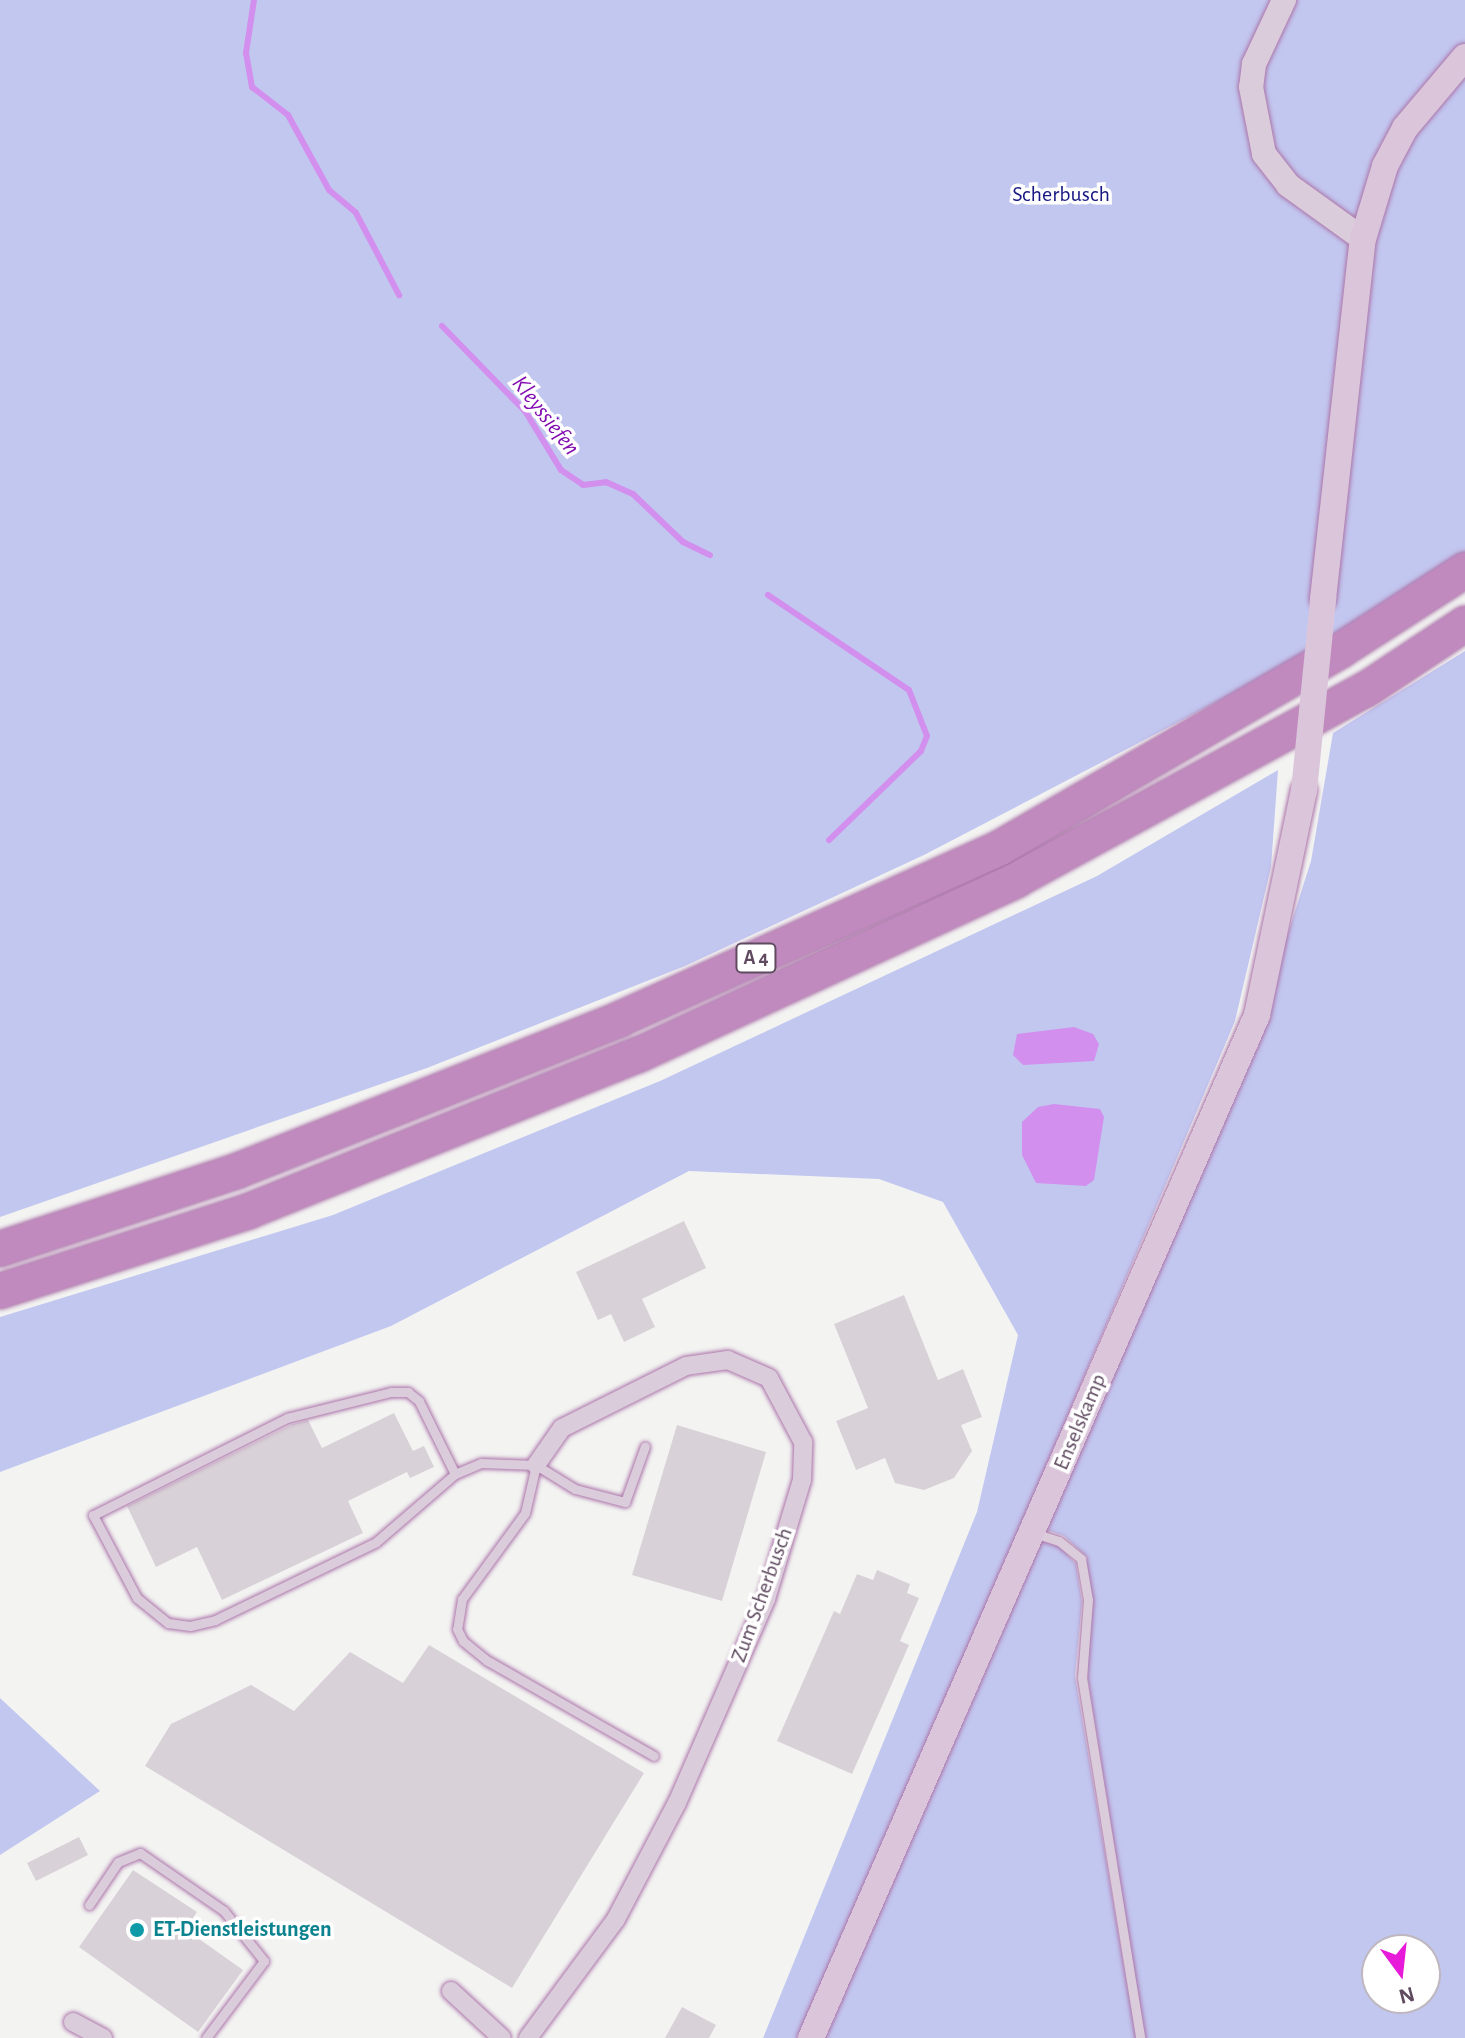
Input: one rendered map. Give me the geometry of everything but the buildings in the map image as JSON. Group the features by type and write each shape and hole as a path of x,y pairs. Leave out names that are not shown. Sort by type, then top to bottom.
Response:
{"highway":[{"name":"A 4","path":"0,1249 237,1171 620,1019 1000,848 1341,650 1465,570"},
{"name":"A 4","path":"0,1291 249,1211 638,1055 1016,880 1367,689 1465,624"}],"main road":[{"name":"Enselskamp","path":"811,2038 1034,1533 1257,1015 1304,791 1363,239 1385,166 1405,128 1465,57"}],"street":[{"path":"1284,0 1263,38 1253,76 1264,154 1288,185 1363,239"},
{"name":"Zum Scherbusch","path":"528,2038 616,1919 677,1803 766,1599 802,1480 803,1442 769,1378 728,1360 686,1366 562,1428 536,1465"},
{"path":"451,1991 502,2038"},
{"path":"73,2022 103,2038"}],"lane":[{"path":"455,1474 419,1401 408,1392 391,1392 287,1418 93,1515 137,1598 168,1623 190,1626 215,1620 376,1542 455,1474 507,1460 536,1465 575,1489 625,1502 645,1446"},
{"path":"536,1465 525,1513 462,1599 457,1629 463,1641 488,1661 654,1756"},
{"path":"1034,1533 1059,1541 1081,1559 1088,1600 1082,1678 1140,2038"},
{"path":"89,1905 118,1862 140,1853 224,1911 264,1961 206,2038"}],"green space":[{"name":"Scherbusch","path":"0,0 1465,0 1465,555 1334,641 924,855 685,966 427,1068 0,1217"},
{"path":"1465,651 1465,2038 1145,2038 1088,1680 1087,1557 1064,1536 1044,1529 1262,1015 1311,861 1333,733"},
{"path":"1278,770 1271,867 1235,1021 1018,1533 797,2038 763,2038 977,1512 1018,1335 943,1202 879,1179 689,1171 391,1326 0,1472 0,1317 333,1215 660,1081 1097,876"},
{"path":"1042,1541 1060,1547 1076,1564 1082,1602 1075,1676 1136,2038 825,2038"},
{"path":"0,1698 100,1791 0,1855"}],"shaded area":[{"path":"1074,1027 1093,1034 1099,1044 1094,1061 1023,1065 1013,1055 1017,1034"},
{"path":"1054,1104 1100,1109 1104,1117 1094,1180 1086,1186 1036,1183 1022,1155 1022,1122 1038,1107"}],"waterway":[{"name":"Kleyssiefen","path":"254,0 246,53 252,87 288,115 329,190 356,213 399,295"},
{"name":"Kleyssiefen","path":"442,326 525,411 561,470 583,485 606,482 633,494 683,542 710,555"},
{"name":"Kleyssiefen","path":"768,595 909,690 927,736 921,751 829,840"}],"place":[{"name":"ET-Dienstleistungen","path":"137,1930"}]}
